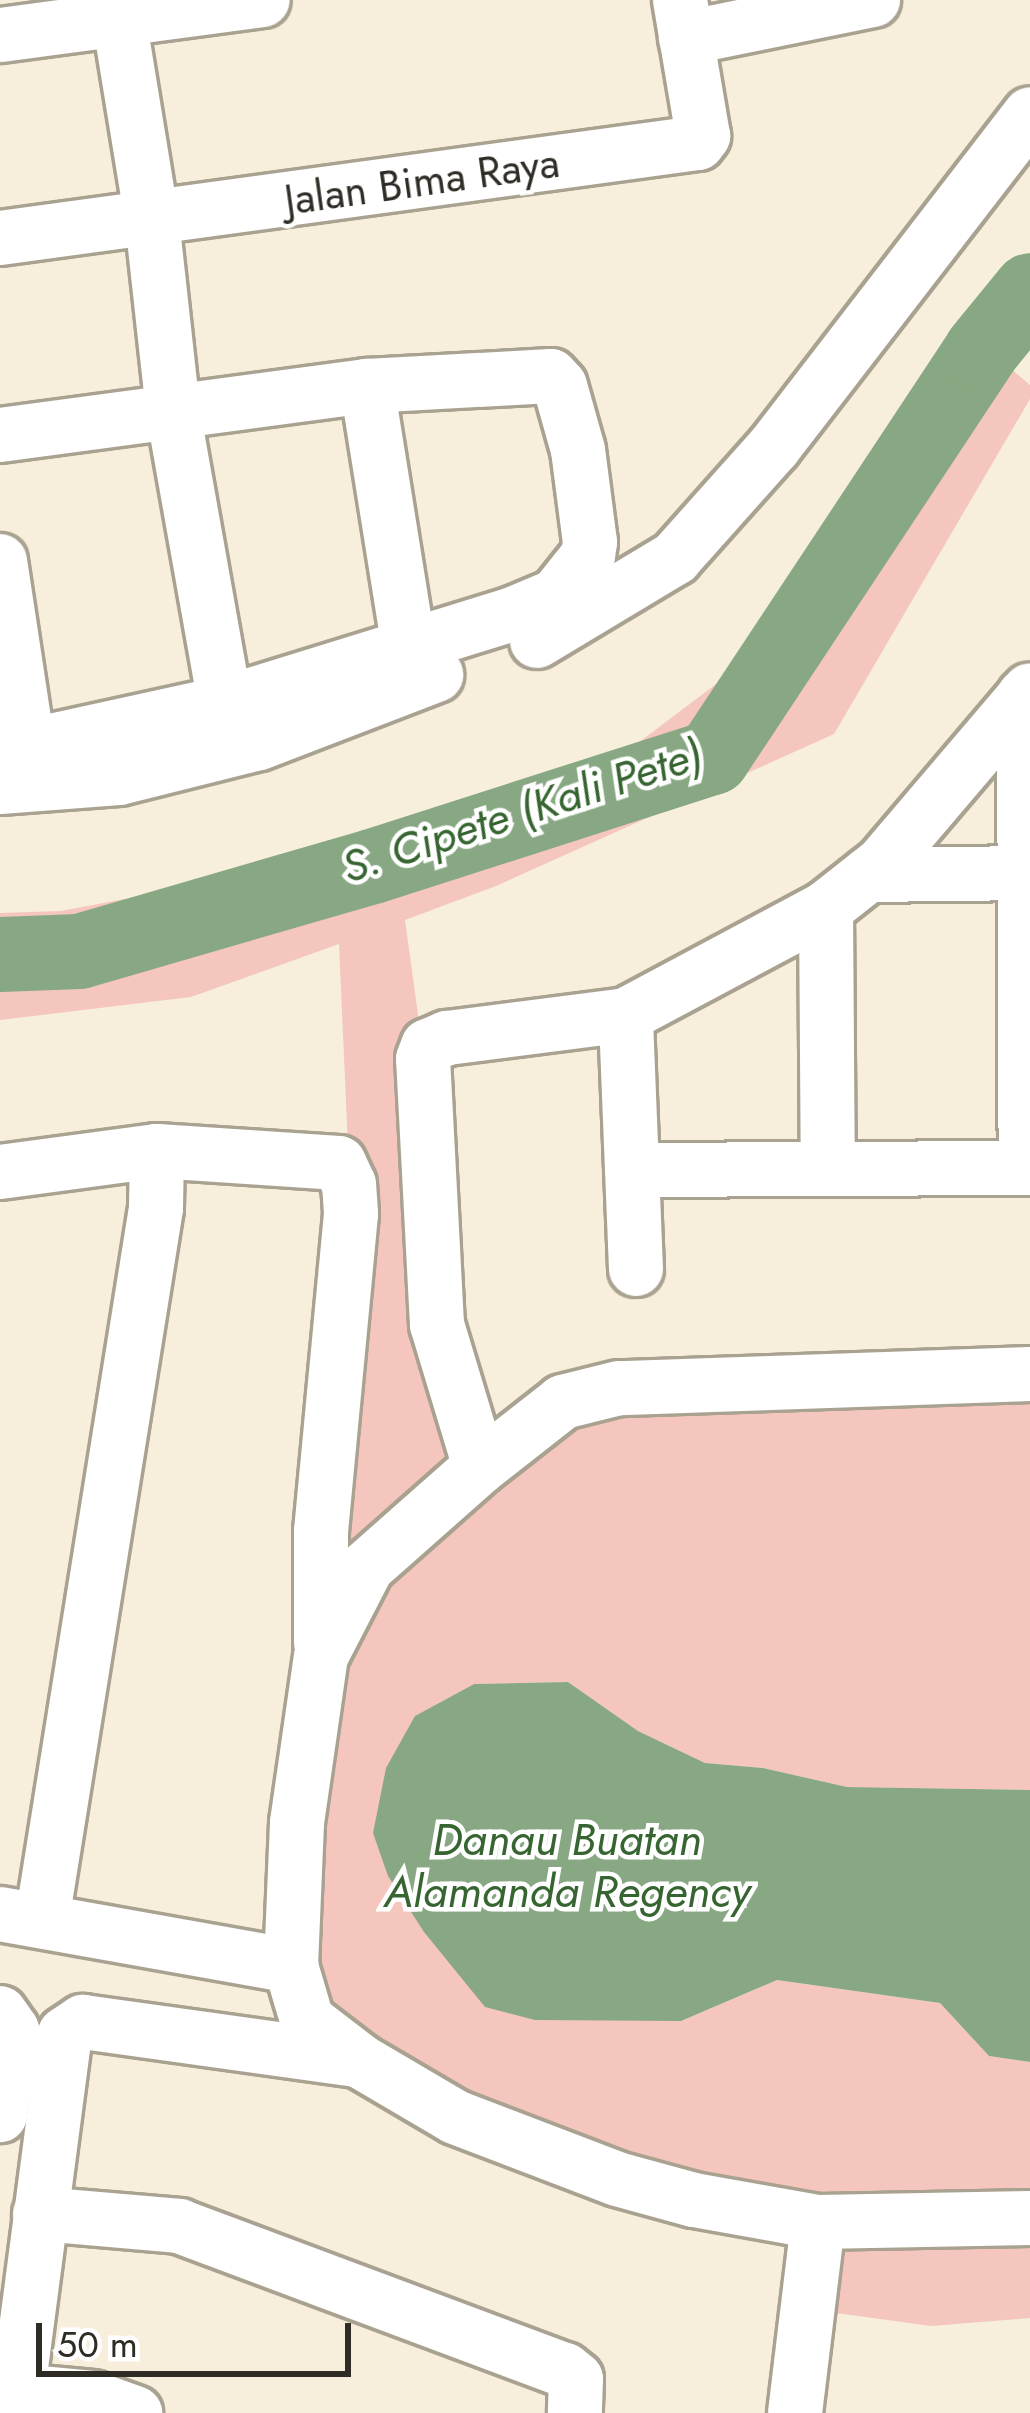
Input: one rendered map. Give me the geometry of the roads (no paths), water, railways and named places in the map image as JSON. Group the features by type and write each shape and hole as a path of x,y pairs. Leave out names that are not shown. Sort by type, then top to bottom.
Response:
{"street":[{"path":"0,35 117,9 263,0"},
{"path":"683,19 873,0"},
{"path":"117,9 152,220 173,411 225,703"},
{"name":"Jalan Bima Raya","path":"0,238 698,143 703,136 683,19"},
{"path":"10,759 119,778 259,743 532,644 674,558 774,447 1030,114"},
{"path":"0,435 367,386 551,376 560,386 578,450 590,542 588,556 556,596 409,649 10,759"},
{"path":"367,386 409,649"},
{"path":"0,561 10,759"},
{"path":"632,1171 1028,1168 1027,693"},
{"path":"480,1468 437,1325 423,1059 428,1046 447,1038 626,1015 826,908 868,875 1027,693"},
{"path":"868,875 1025,873"},
{"path":"826,908 828,1169"},
{"path":"626,1015 636,1268"},
{"path":"158,1151 156,1208 21,1917 291,1966"},
{"path":"0,1172 158,1151 331,1158 346,1173 351,1214 321,1532 321,1656 297,1823 291,1966 307,2020 360,2061 455,2117 617,2179 694,2200 818,2222 1030,2218"},
{"path":"321,1656 367,1567 563,1402 619,1388 1030,1374"},
{"path":"0,2013 12,2030 0,2115"},
{"path":"136,2413 93,2398 16,2402 65,2034 82,2022 360,2061"},
{"path":"40,2214 179,2226 565,2370 576,2379 575,2413"},
{"path":"795,2413 818,2222"}],"water":[{"name":"Danau Buatan Alamanda Regency","path":"568,1682 638,1731 705,1763 763,1768 847,1787 1030,1790 1030,2062 989,2056 940,2003 777,1980 681,2021 535,2020 485,2007 424,1932 388,1876 373,1833 386,1768 415,1716 474,1684"}],"waterway":[{"name":"S. Cipete (Kali Pete)","path":"0,954 79,951 372,866 712,757 981,350 1030,290"}]}
